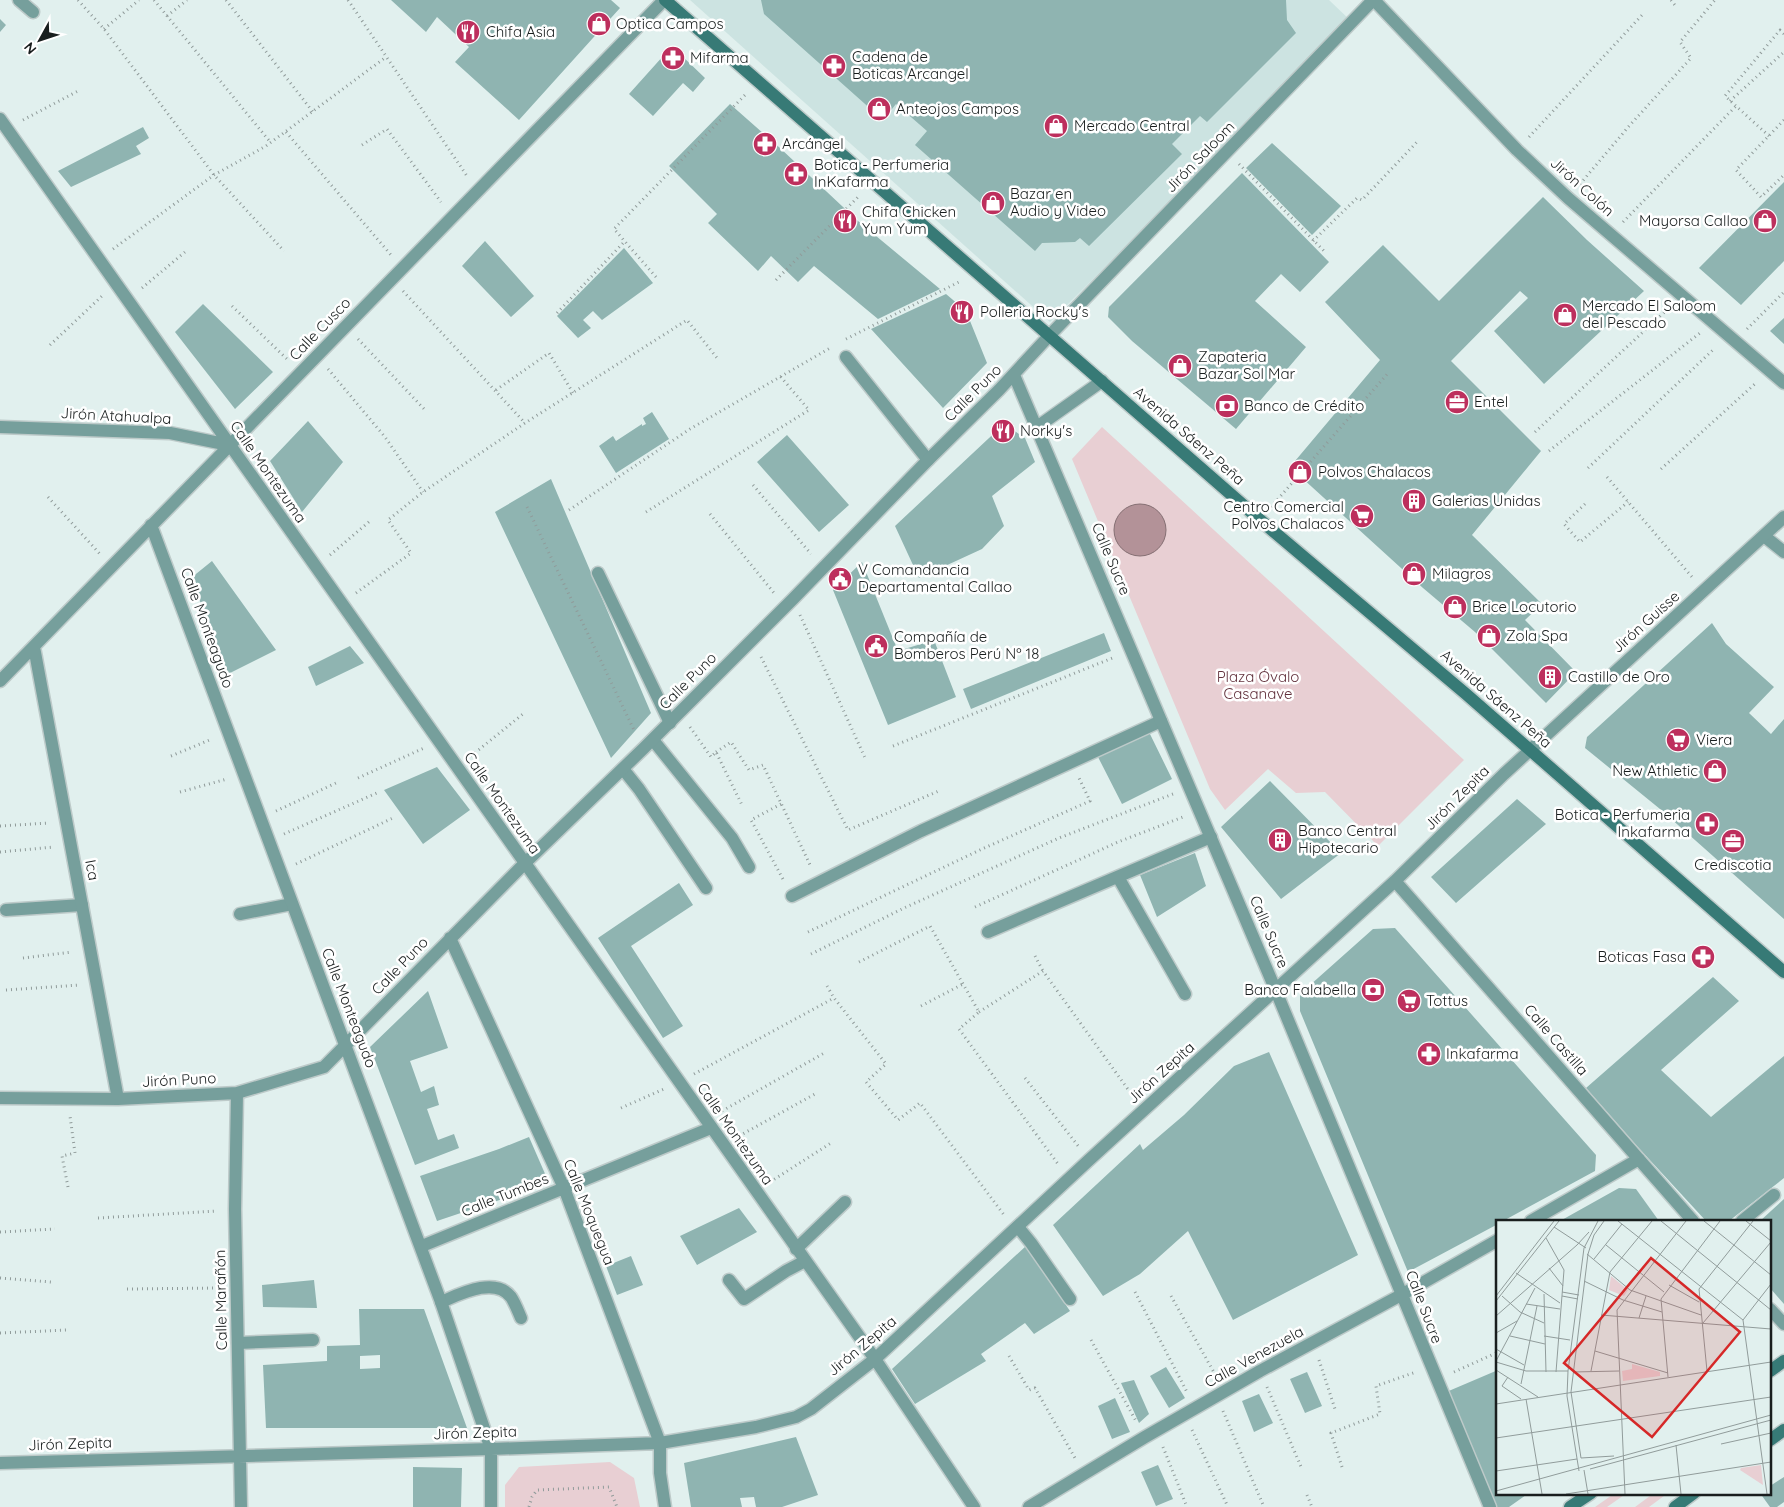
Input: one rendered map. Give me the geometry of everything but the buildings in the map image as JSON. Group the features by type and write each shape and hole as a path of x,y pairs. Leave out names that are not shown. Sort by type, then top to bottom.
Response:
{"street":[{"path":"19,0 33,12"},
{"name":"Avenida Sáenz Peña","path":"664,0 1260,520 1530,750 1784,972"},
{"name":"Calle Cusco","path":"0,681 664,0"},
{"name":"Jirón Colón","path":"1373,0 1517,150 1568,198 1784,383"},
{"name":"Jirón Saloom","path":"1049,336 1373,0"},
{"name":"Calle Montezuma","path":"3,124 875,1359 974,1507"},
{"name":"Calle Puno","path":"346,1045 525,863 680,713 1014,374 1049,336"},
{"path":"846,357 928,460"},
{"name":"Calle Sucre","path":"1014,374 1276,991 1403,1294 1430,1367 1438,1379 1490,1507"},
{"path":"1037,427 1102,382"},
{"name":"Jirón Atahualpa","path":"0,427 170,433 229,445"},
{"name":"Jirón Guisse","path":"1530,750 1784,517"},
{"name":"Calle Monteagudo","path":"151,525 442,1302 491,1449 491,1507"},
{"path":"1764,536 1784,552"},
{"path":"598,573 670,722"},
{"name":"Ica","path":"34,647 118,1099"},
{"path":"792,896 930,827 1161,721"},
{"path":"653,740 732,838 749,867"},
{"name":"Jirón Zepita","path":"0,1463 660,1443 756,1427 796,1416 810,1409 875,1359 1089,1160 1395,881 1530,750"},
{"path":"623,769 639,789 706,888"},
{"path":"988,932 1211,837"},
{"path":"1118,876 1185,994"},
{"name":"Calle Castilla","path":"1395,881 1692,1220"},
{"path":"240,914 292,904"},
{"path":"6,910 82,906"},
{"name":"Calle Moquegua","path":"450,938 564,1188 660,1443 660,1473 665,1507"},
{"name":"Jirón Puno","path":"0,1098 118,1099 237,1093 324,1067 346,1045"},
{"name":"Calle Marañón","path":"237,1093 236,1210 241,1507"},
{"name":"Calle Tumbes","path":"422,1246 564,1188 709,1125"},
{"path":"1533,1220 1639,1159"},
{"path":"1743,1220 1774,1195"},
{"path":"796,1249 845,1202"},
{"path":"1016,1229 1031,1243 1070,1299"},
{"name":"Calle Venezuela","path":"1029,1507 1150,1434 1260,1371 1496,1241"},
{"path":"729,1280 744,1299 786,1271 805,1261"},
{"path":"442,1302 465,1292 487,1287 503,1291 510,1296 522,1318"},
{"path":"1772,1311 1784,1324"},
{"path":"238,1343 313,1340"},
{"path":"1772,1370 1784,1361"},
{"path":"1772,1439 1784,1430"},
{"path":"1570,1507 1590,1494"},
{"path":"1675,1507 1693,1494"}],"path":[{"path":"78,0 104,29 214,175 284,251"},
{"path":"104,29 139,0"},
{"path":"154,0 271,143"},
{"path":"167,16 187,0"},
{"path":"226,0 313,112"},
{"path":"348,0 477,191"},
{"path":"1670,0 1677,8"},
{"path":"1568,198 1690,58 1680,42 1715,0"},
{"path":"1517,150 1643,14"},
{"path":"1768,136 1725,96 1780,30 1784,34"},
{"path":"1730,101 1784,52"},
{"path":"99,260 214,175 271,143 386,57"},
{"path":"656,277 614,229 758,82"},
{"path":"3,124 78,91"},
{"path":"1611,235 1736,106"},
{"path":"1784,120 1736,170 1761,197 1784,174"},
{"path":"362,145 387,129 452,217"},
{"path":"286,132 402,268"},
{"path":"1313,241 1357,198 1362,200 1417,142"},
{"path":"1227,152 1326,253"},
{"path":"776,280 873,182"},
{"path":"557,313 625,241"},
{"path":"127,300 185,252"},
{"path":"844,340 978,273"},
{"path":"392,278 525,423"},
{"path":"50,346 116,284"},
{"path":"1588,468 1784,292"},
{"path":"1535,432 1682,296"},
{"path":"232,306 300,372"},
{"path":"341,604 410,553 388,520 423,492 525,423 687,320 717,358"},
{"path":"1549,451 1714,323"},
{"path":"345,326 426,411"},
{"path":"569,510 690,429 835,345"},
{"path":"496,390 549,353 573,393"},
{"path":"316,355 385,437 423,492"},
{"path":"1661,469 1770,370"},
{"path":"1260,520 1389,372"},
{"path":"646,512 809,410 780,376"},
{"path":"1607,477 1704,591"},
{"path":"753,485 823,568"},
{"path":"48,498 112,566"},
{"path":"1585,504 1564,524 1580,542 1628,502"},
{"path":"527,507 643,749"},
{"path":"710,514 789,603 866,760"},
{"path":"315,567 370,521"},
{"path":"752,640 848,830 941,790"},
{"path":"893,746 1131,650"},
{"path":"680,713 711,757 731,742 749,770 763,765 818,883"},
{"path":"457,767 523,714"},
{"path":"171,756 228,732"},
{"path":"358,778 438,741"},
{"path":"716,752 742,805"},
{"path":"808,932 982,849 1090,801 1071,762"},
{"path":"180,792 245,775"},
{"path":"261,818 336,783"},
{"path":"811,954 904,908 1059,838 1190,787"},
{"path":"269,840 379,792"},
{"path":"781,804 751,820 792,896"},
{"path":"975,907 1118,842 1200,811"},
{"path":"281,872 395,817"},
{"path":"0,826 66,821"},
{"path":"0,852 70,845"},
{"path":"859,962 930,926 979,1012"},
{"path":"23,958 90,950"},
{"path":"1035,956 1043,971 1144,1111"},
{"path":"1043,971 979,1012 959,1029 1069,1179"},
{"path":"6,990 96,984"},
{"path":"921,1006 963,984"},
{"path":"827,986 834,998 886,1064 866,1082 898,1120 920,1103 1016,1229"},
{"path":"621,1108 679,1082 834,998"},
{"path":"709,1125 724,1110 826,1052"},
{"path":"1025,1078 1089,1160"},
{"path":"724,1146 815,1094"},
{"path":"67,1098 75,1153 62,1156 68,1187"},
{"path":"756,1192 831,1144"},
{"path":"98,1218 236,1210"},
{"path":"0,1232 55,1229"},
{"path":"0,1278 51,1282"},
{"path":"127,1290 237,1288"},
{"path":"1135,1292 1190,1411 1228,1507"},
{"path":"1172,1296 1221,1394 1264,1507"},
{"path":"0,1333 67,1330"},
{"path":"1091,1340 1150,1434 1187,1507"},
{"path":"1313,1342 1335,1409"},
{"path":"1438,1379 1496,1353"},
{"path":"1009,1356 1029,1390 1035,1388 1084,1474"},
{"path":"1342,1467 1331,1433 1380,1414 1376,1386 1430,1367"},
{"path":"1260,1371 1302,1469"},
{"path":"529,1507 532,1497 537,1490 609,1487 618,1507"},
{"path":"1306,1495 1312,1507"}],"shaded area":[{"name":"Mercado Central","path":"690,0 1329,0 1352,22 1050,322"},
{"path":"1140,504 1150,506 1158,512 1164,520 1166,530 1164,540 1158,548 1150,554 1140,556 1130,554 1122,548 1116,540 1114,530 1116,520 1122,512 1130,506"}],"green space":[{"name":"Plaza Óvalo Casanave","path":"1102,427 1464,760 1378,846 1325,792 1296,793 1268,769 1225,810 1210,789 1072,459"},
{"path":"610,1462 634,1478 640,1507 505,1507 505,1485 519,1467"},
{"path":"1614,1494 1626,1494 1607,1507 1595,1507"},
{"path":"1653,1494 1667,1494 1649,1507 1635,1507"}],"place":[{"name":"Optica Campos","path":"599,24"},
{"name":"Chifa Asia","path":"468,32"},
{"name":"Mifarma","path":"673,58"},
{"name":"Cadena de Boticas Arcangel","path":"834,66"},
{"name":"Anteojos Campos","path":"879,109"},
{"name":"Mercado Central","path":"1056,126"},
{"name":"Arcángel","path":"765,144"},
{"name":"Botica - Perfumeria InKafarma","path":"796,174"},
{"name":"Bazar en Audio y Video","path":"993,203"},
{"name":"Chifa Chicken Yum Yum","path":"845,221"},
{"name":"Mayorsa Callao","path":"1765,221"},
{"name":"Polleria Rocky's","path":"962,312"},
{"name":"Mercado El Saloom del Pescado","path":"1565,315"},
{"name":"Zapateria Bazar Sol Mar","path":"1180,366"},
{"name":"Entel","path":"1457,402"},
{"name":"Banco de Crédito","path":"1227,406"},
{"name":"Norky's","path":"1003,431"},
{"name":"Polvos Chalacos","path":"1300,472"},
{"name":"Galerias Unidas","path":"1414,501"},
{"name":"Centro Comercial Polvos Chalacos","path":"1362,516"},
{"name":"Milagros","path":"1414,574"},
{"name":"V Comandancia Departamental Callao","path":"840,579"},
{"name":"Brice Locutorio","path":"1455,607"},
{"name":"Zola Spa","path":"1489,636"},
{"name":"Compañía de Bomberos Perú Nº 18","path":"876,646"},
{"name":"Castillo de Oro","path":"1550,677"},
{"name":"Viera","path":"1678,740"},
{"name":"New Athletic","path":"1715,771"},
{"name":"Botica - Perfumeria Inkafarma","path":"1707,824"},
{"name":"Banco Central Hipotecario","path":"1280,840"},
{"name":"Crediscotia","path":"1733,841"},
{"name":"Boticas Fasa","path":"1703,957"},
{"name":"Banco Falabella","path":"1373,990"},
{"name":"Tottus","path":"1409,1001"},
{"name":"Inkafarma","path":"1429,1054"}]}
